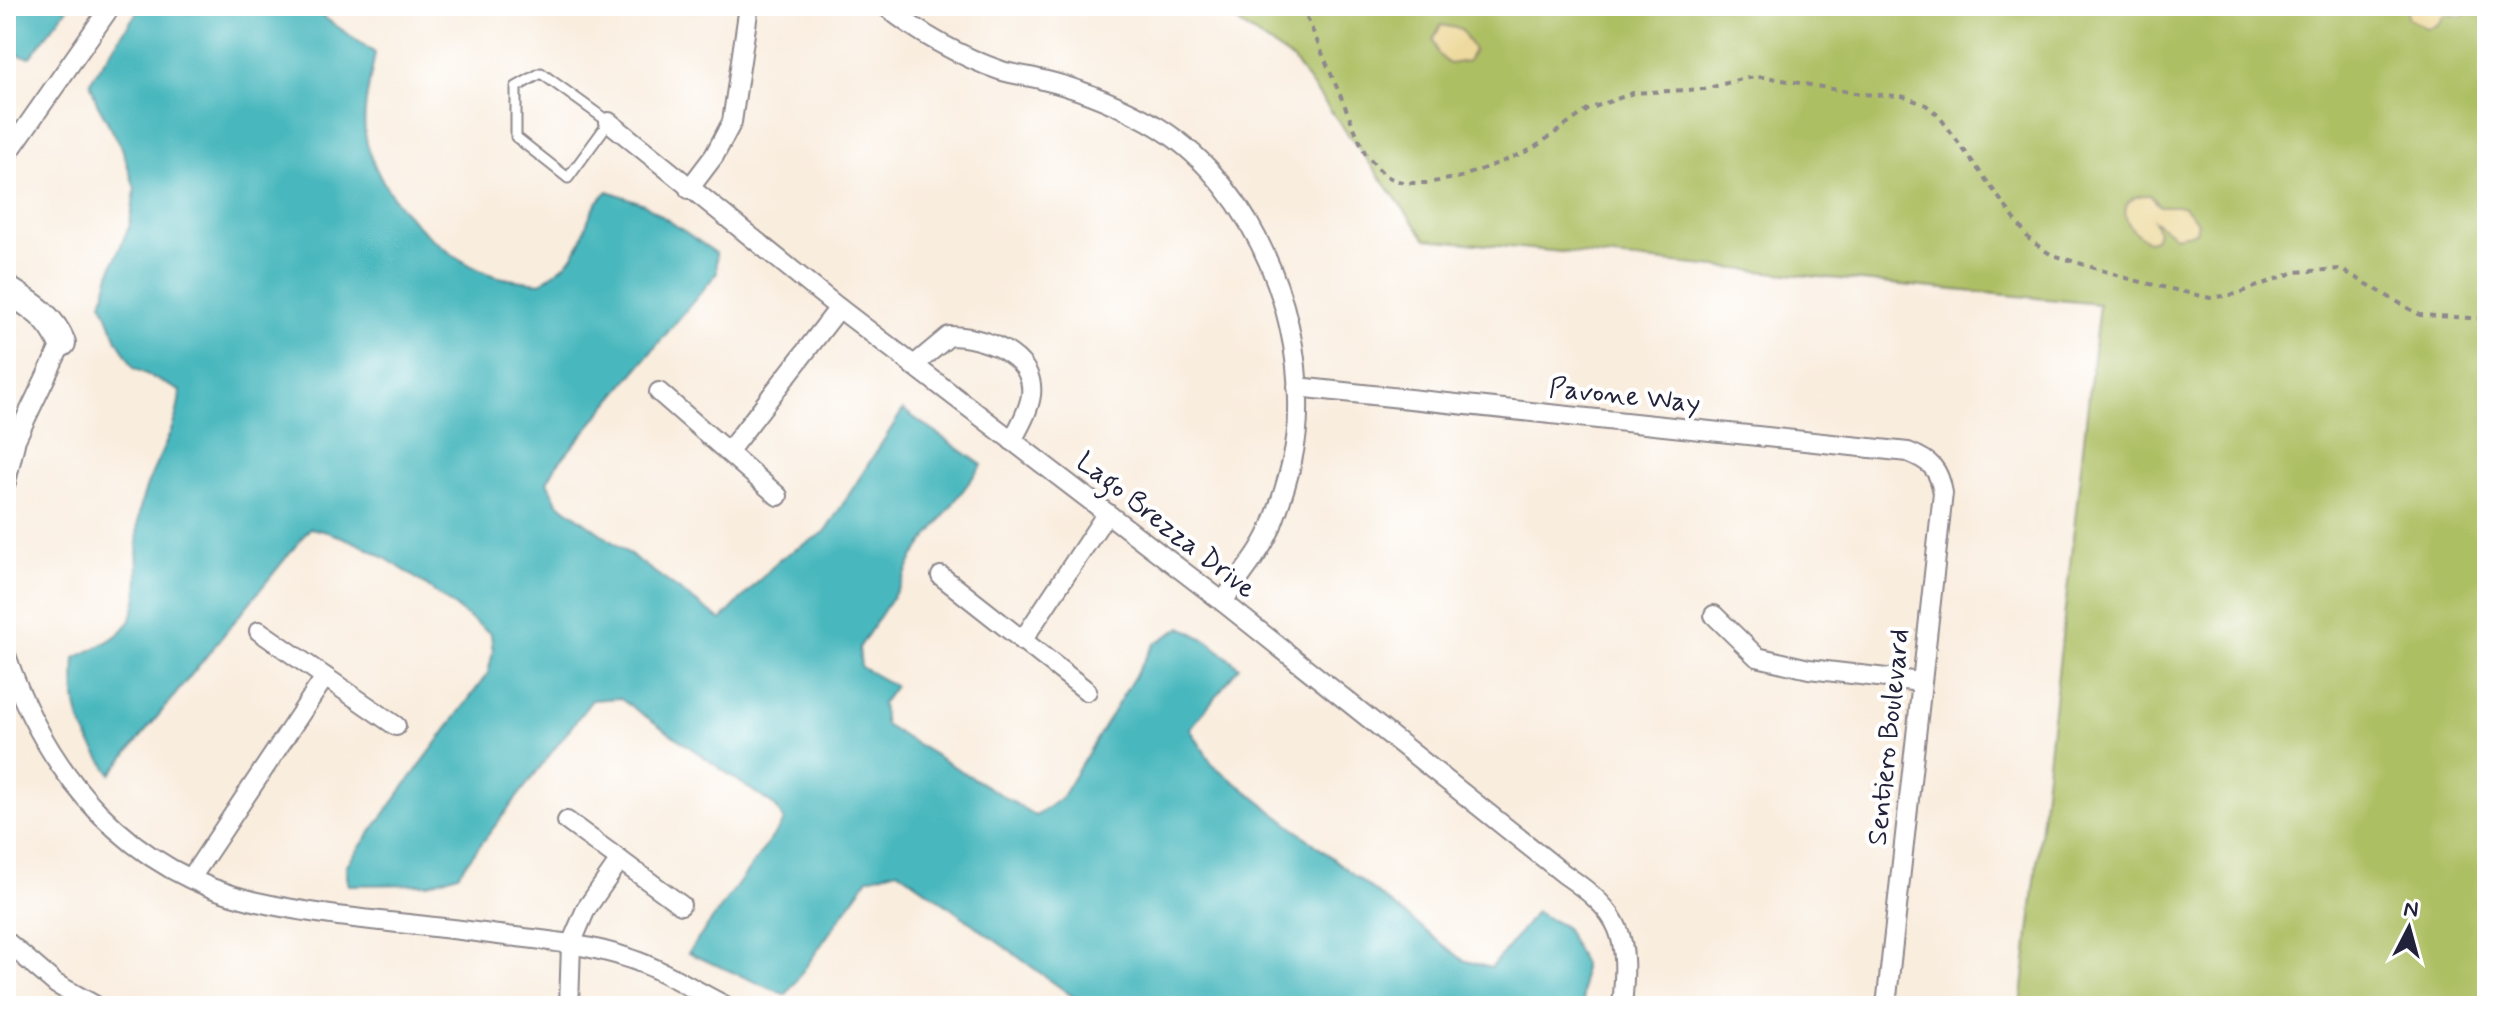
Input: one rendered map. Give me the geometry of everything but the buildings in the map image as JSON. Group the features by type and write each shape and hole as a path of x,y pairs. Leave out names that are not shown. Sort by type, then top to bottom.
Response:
{"street":[{"path":"6,156 111,6"},
{"path":"689,189 714,156 732,122 749,6"},
{"path":"885,6 936,40 1002,71 1087,93 1142,118 1191,149 1230,194 1261,244 1282,304 1295,359 1298,415 1290,469 1271,529 1223,602"},
{"name":"Lago Brezza Drive","path":"609,122 913,366 1223,602 1564,874 1597,896 1617,920 1625,942 1622,1006"},
{"path":"6,289 39,310 56,327 62,343 16,439 6,482"},
{"path":"728,452 839,308"},
{"path":"913,366 949,336 986,340 1004,351 1026,369 1031,393 1012,441"},
{"name":"Pavone Way","path":"1297,387 1908,452 1928,459 1940,473"},
{"path":"659,392 778,496"},
{"name":"Sentiero Boulevard","path":"1886,1006 1943,493 1940,473"},
{"path":"1022,641 1107,513"},
{"path":"941,576 1087,691"},
{"path":"1714,615 1757,657 1809,669 1921,682"},
{"path":"259,631 396,726"},
{"path":"6,655 23,705 51,755 94,809 139,849 191,878 256,902 571,944 628,958 726,1006"},
{"path":"191,878 325,677"},
{"path":"567,821 681,905"},
{"path":"569,1006 571,944 586,909 620,860"},
{"path":"6,941 56,984 96,1006"}],"lane":[{"path":"541,73 609,122 568,178 516,137 516,87 541,73"}],"path":[{"path":"1302,6 1365,153 1379,172 1404,183 1427,183 1482,170 1532,149 1589,109 1633,93 1705,89 1745,78 1766,77 1860,94 1902,96 1926,105 1945,123 2030,240 2050,254 2133,280 2210,298 2237,294 2295,272 2341,269 2384,291 2420,315 2487,319"}],"green space":[{"path":"1214,6 2487,6 2487,1006 2021,1006 2099,304 1426,239 1293,60"}],"sand":[{"path":"2408,6 2470,7 2463,17 2446,14 2437,25 2426,28 2408,18"},
{"path":"1441,25 1461,29 1474,50 1468,61 1449,64 1438,54 1433,39"},
{"path":"2150,195 2160,206 2183,206 2198,222 2196,232 2176,236 2154,221 2158,231 2155,239 2148,241 2139,235 2127,221 2126,206 2138,196"}],"water":[{"path":"6,6 69,6 30,57 6,53"},
{"path":"141,6 308,6 375,53 364,123 371,155 394,199 411,219 450,253 471,266 492,275 541,283 571,258 581,241 589,216 608,191 644,204 716,253 717,273 556,466 547,482 557,502 721,620 781,558 825,532 903,410 982,465 913,557 901,584 859,648 861,667 895,686 882,704 885,725 1036,816 1061,798 1154,644 1182,627 1208,641 1239,667 1190,729 1213,765 1463,960 1491,968 1536,912 1565,927 1583,964 1583,1006 1328,1006 1300,998 1294,1006 1086,1006 898,870 868,878 786,995 688,953 784,821 776,807 619,698 592,700 458,874 428,884 348,885 346,866 488,673 493,652 491,634 405,571 360,544 310,528 111,774 80,720 76,707 75,658 113,638 130,620 137,595 139,514 148,483 174,423 180,391 134,368 117,340 102,303 112,267 130,224 135,189 122,148 97,103 90,82"}]}
